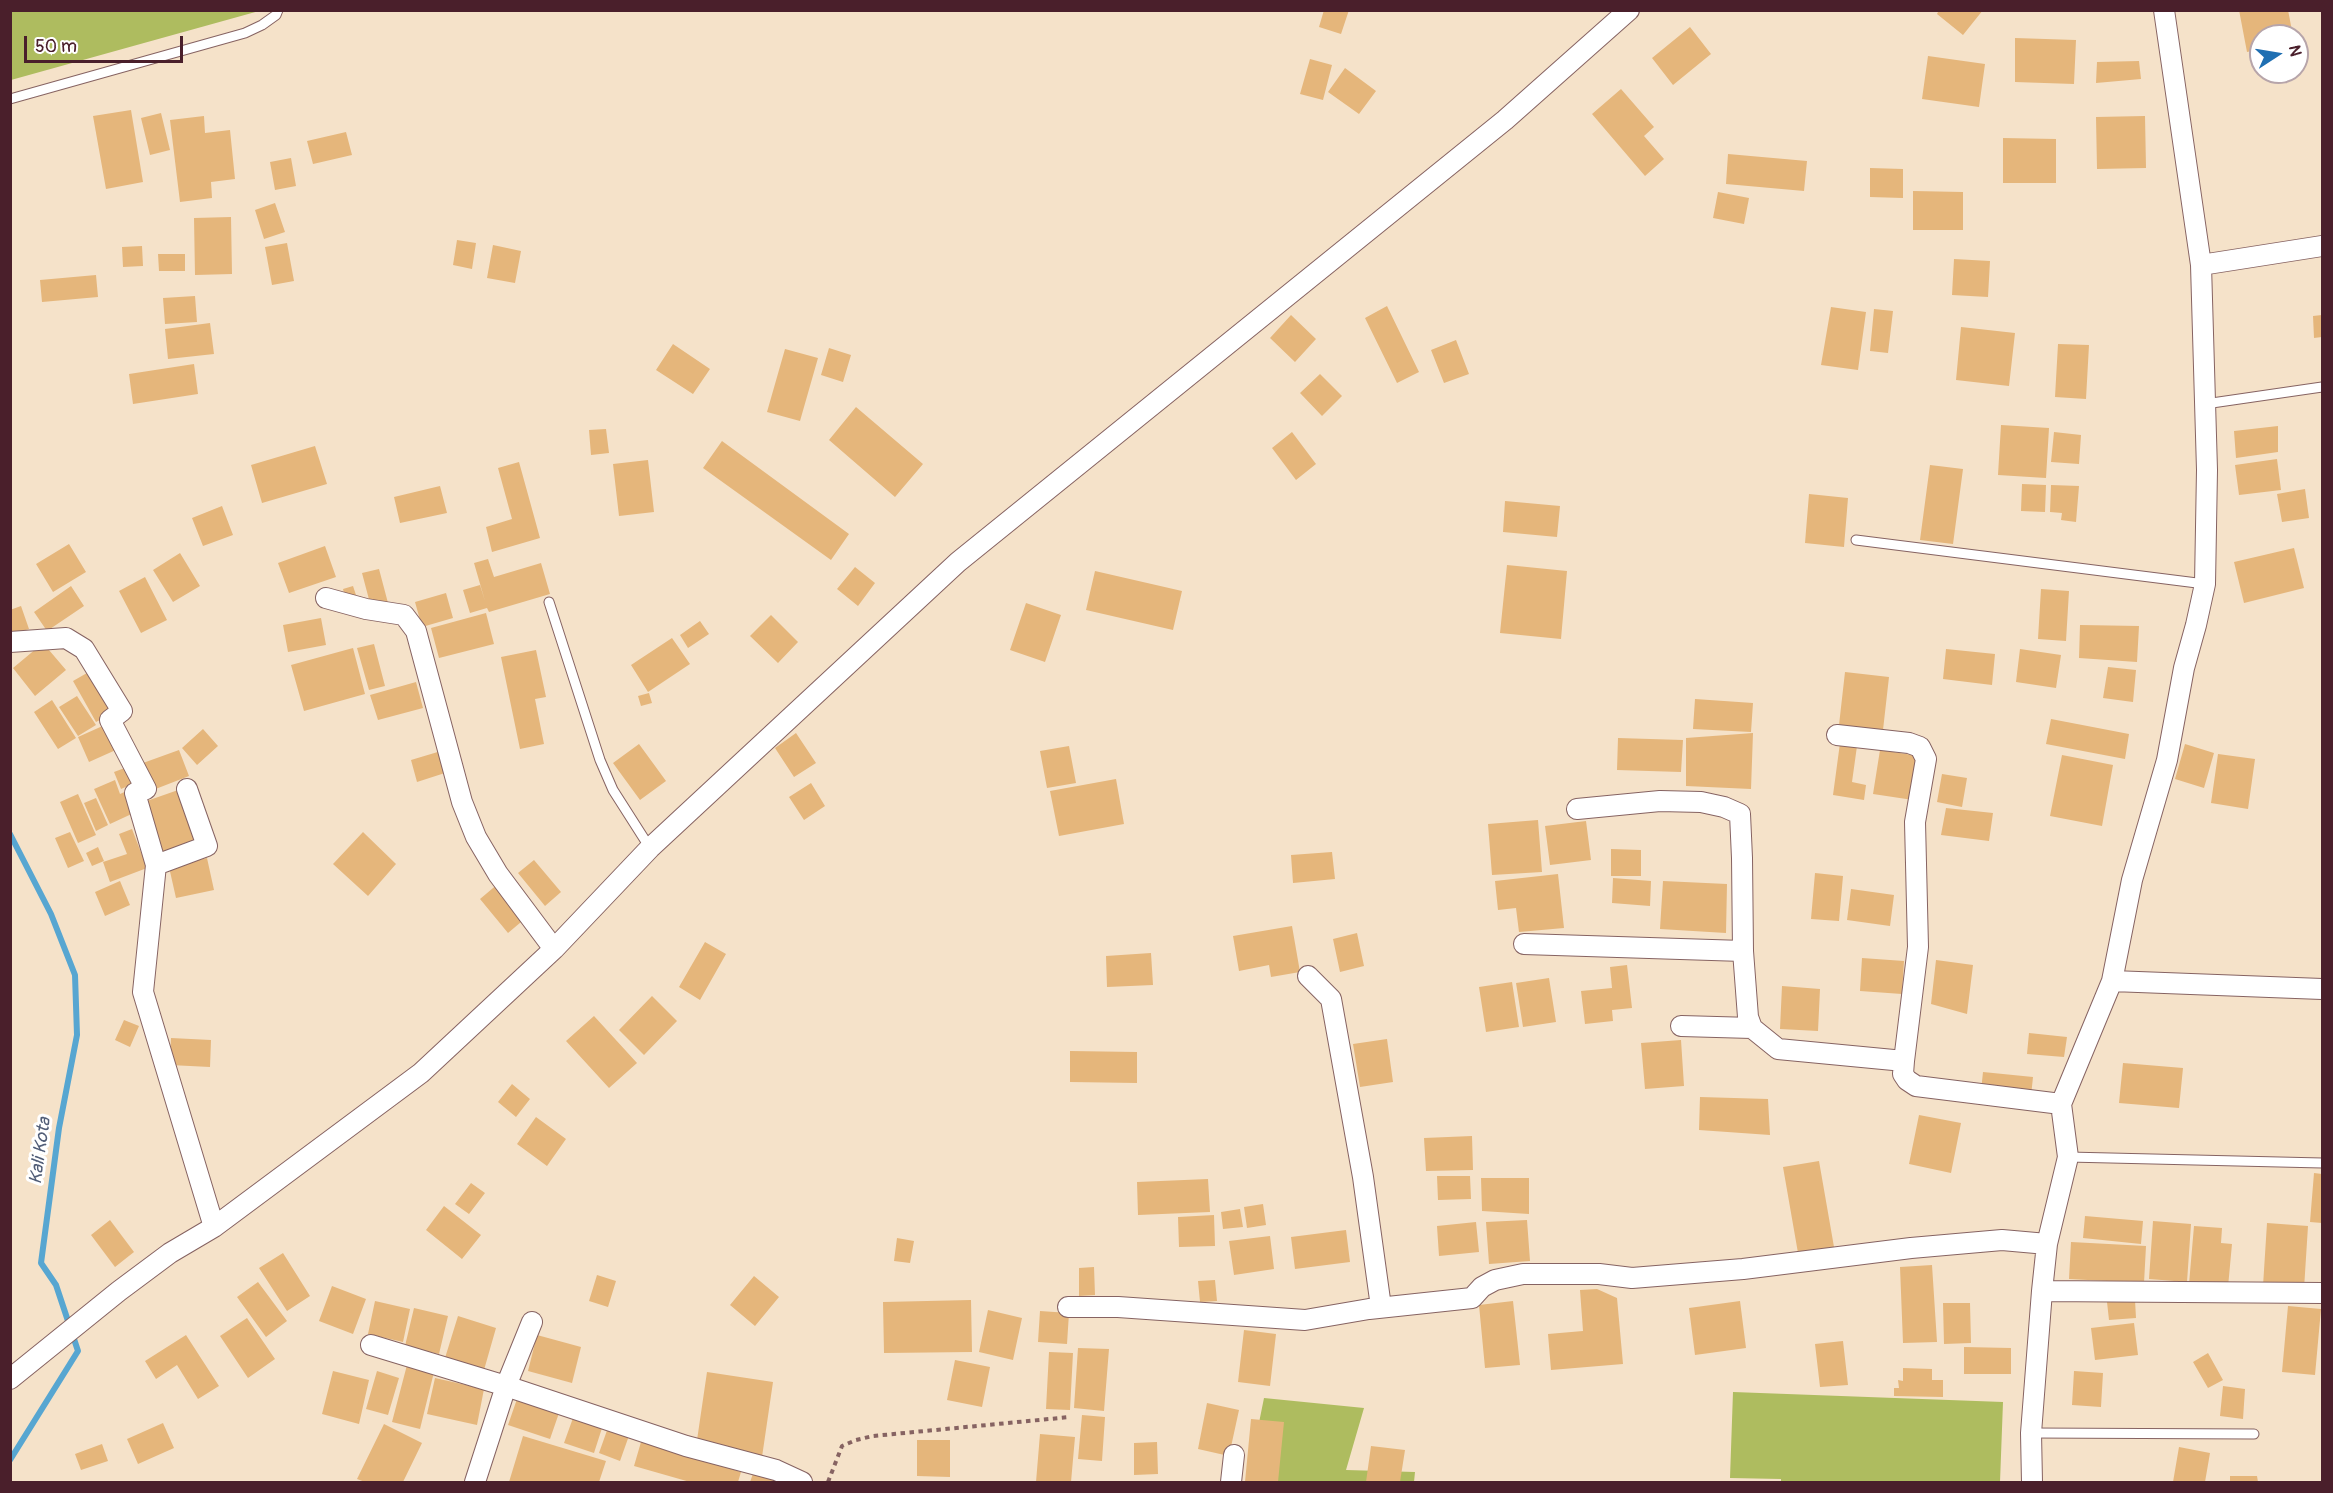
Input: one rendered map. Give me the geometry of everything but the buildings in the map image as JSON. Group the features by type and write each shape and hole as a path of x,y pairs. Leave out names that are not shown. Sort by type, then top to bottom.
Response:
{"street":[{"path":"10,1379 170,1253 214,1227 421,1073 554,949 650,848 958,562 1505,120 1629,10"},
{"path":"2032,1482 2031,1433 2047,1244 2068,1157 2061,1104 2112,981 2132,880 2168,760 2184,668 2205,584 2207,490 2201,265 2164,10"},
{"path":"2201,265 2322,246"},
{"path":"326,598 366,609 404,615 416,632 462,802 476,837 498,874 554,949"},
{"path":"10,642 66,638 84,649 122,711 110,720 146,789 135,793 156,865 143,992 214,1227"},
{"path":"1837,735 1909,743 1920,747 1926,759 1916,822 1918,947 1904,1061 1904,1074 1907,1080 1916,1086 2061,1104"},
{"path":"156,865 207,846 187,789"},
{"path":"1577,809 1660,801 1701,802 1724,807 1740,814 1743,951 1748,1017 1752,1028 1778,1049 1904,1061"},
{"path":"1524,944 1743,951"},
{"path":"1308,976 1331,999 1363,1177 1381,1307"},
{"path":"2112,981 2322,989"},
{"path":"1681,1026 1752,1028"},
{"path":"1068,1307 1118,1307 1305,1320 1381,1307 1472,1298 1482,1287 1495,1280 1523,1274 1599,1274 1632,1278 1743,1269 1911,1248 2002,1240 2047,1244"},
{"path":"2042,1291 2322,1293"},
{"path":"475,1482 506,1386 532,1322"},
{"path":"371,1345 506,1386 686,1446 776,1470 802,1482"},
{"path":"1231,1482 1234,1455"}],"lane":[{"path":"10,99 245,33 262,25 276,15 278,10"},
{"path":"2205,404 2322,387"},
{"path":"1856,540 2205,584"},
{"path":"549,602 600,760 613,790 650,848"},
{"path":"2068,1157 2322,1163"},
{"path":"2031,1433 2254,1434"}],"path":[{"path":"828,1482 842,1446 856,1440 873,1436 1070,1417"}],"green space":[{"path":"11,10 259,10 259,11 11,80"},
{"path":"1733,1392 2003,1402 2000,1482 1781,1482 1781,1479 1730,1478"},
{"path":"1264,1398 1364,1408 1346,1470 1415,1472 1414,1482 1247,1482"}],"waterway":[{"name":"Kali Kota","path":"10,834 51,914 75,975 77,1035 59,1128 41,1263 56,1285 78,1351 10,1460"}]}
